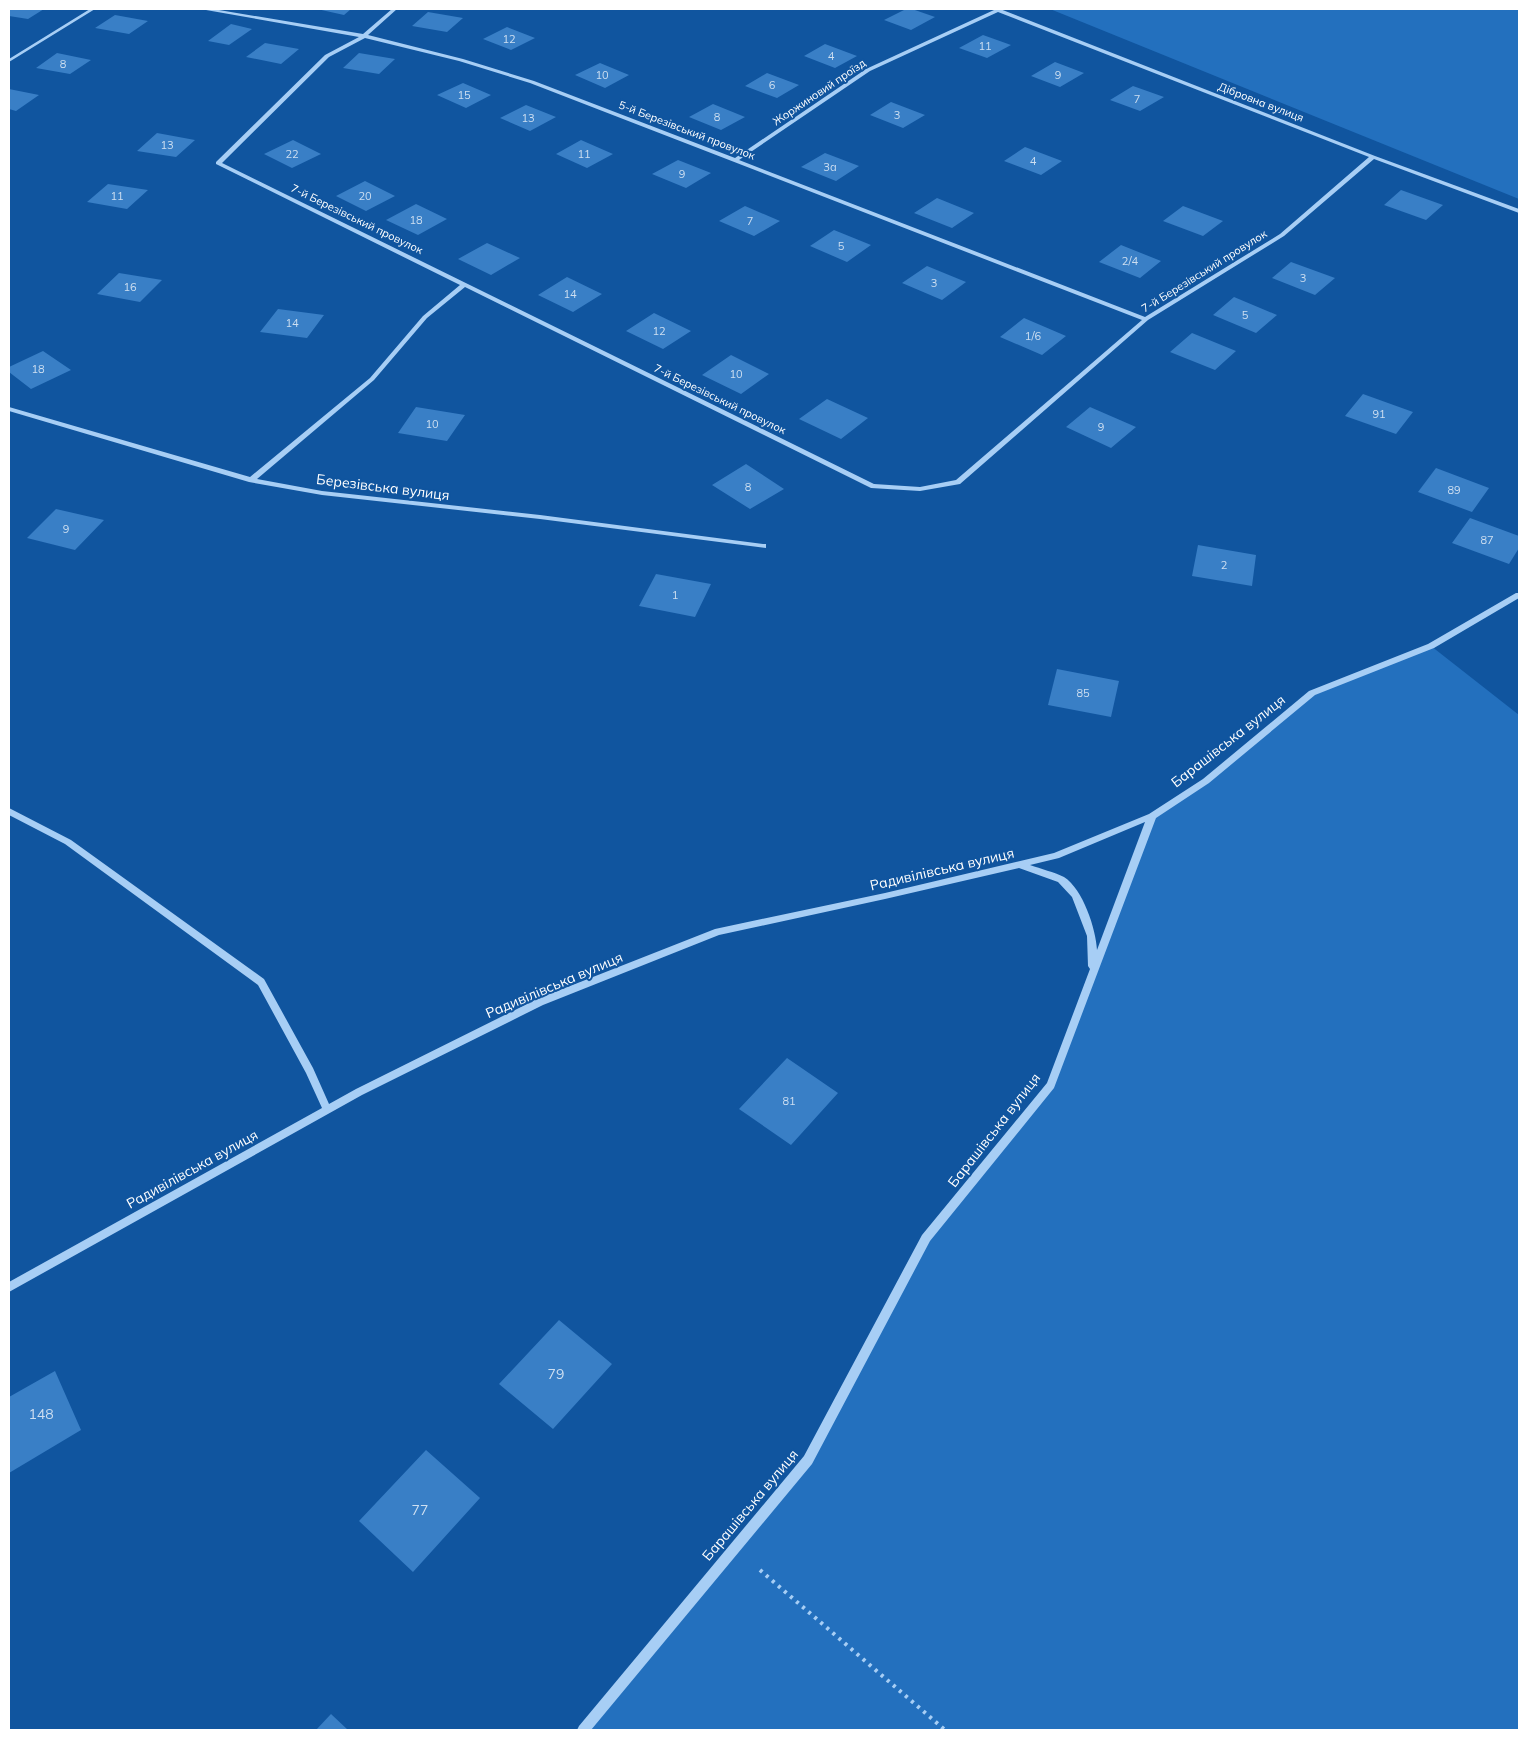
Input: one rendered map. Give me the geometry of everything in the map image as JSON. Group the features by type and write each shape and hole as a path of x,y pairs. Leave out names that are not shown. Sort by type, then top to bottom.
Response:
{"street":[{"path":"9,61 92,9"},
{"name":"5-й Березівський провулок","path":"206,9 364,36 461,60 532,82 737,159 1146,319"},
{"name":"7-й Березівський провулок","path":"395,9 364,36 327,56 218,163 873,486 920,489 958,482 1146,319 1282,235 1373,157"},
{"name":"Дібровна вулиця","path":"997,9 1373,157 1519,211"},
{"name":"Жоржиновий проїзд","path":"737,159 868,70 997,9"},
{"path":"251,480 372,379 426,317 466,284"},
{"name":"Березівська вулиця","path":"9,409 251,480 322,493 540,517 763,546"},
{"name":"Барашівська вулиця","path":"583,1730 808,1460 926,1238 1051,1085 1152,816 1206,781 1312,693 1431,646 1519,595"},
{"path":"9,811 68,842 261,982 310,1071 327,1109"},
{"name":"Радивілівська вулиця","path":"9,1287 327,1109 540,1002 718,932 1056,856 1152,816"},
{"path":"1019,865 1061,880 1076,895 1092,936 1094,971"}],"path":[{"path":"735,1548 945,1730"}],"shaded area":[{"path":"1050,9 1519,9 1519,199"},
{"path":"1431,646 1519,715 1519,1730 583,1730 808,1460 926,1238 1051,1085 1152,816 1206,781 1312,693"}],"building":[{"path":"9,9 44,9 28,19 9,16"},
{"path":"317,9 351,9 344,15"},
{"path":"906,9 912,9 935,17 911,30 884,20"},
{"path":"428,12 463,18 447,32 412,26"},
{"path":"115,15 148,21 129,34 95,28"},
{"path":"231,24 252,29 229,45 208,41"},
{"path":"507,27 535,38 511,50 483,39"},
{"path":"983,35 1011,45 987,58 959,48"},
{"path":"265,43 299,49 281,64 246,57"},
{"path":"825,44 857,56 835,68 804,56"},
{"path":"57,53 91,60 70,74 36,68"},
{"path":"359,53 395,59 379,74 343,68"},
{"path":"1055,62 1084,73 1060,87 1031,76"},
{"path":"600,63 629,75 605,88 575,75"},
{"path":"767,73 799,85 777,98 745,86"},
{"path":"463,83 491,95 466,108 437,95"},
{"path":"1133,86 1164,97 1140,111 1110,100"},
{"path":"9,89 39,95 16,111 9,109"},
{"path":"891,102 925,115 903,128 870,115"},
{"path":"713,104 745,117 721,130 689,117"},
{"path":"526,105 556,117 530,131 500,118"},
{"path":"157,133 195,140 176,157 137,151"},
{"path":"293,140 321,154 292,168 264,154"},
{"path":"581,140 613,154 587,168 556,154"},
{"path":"1025,147 1062,161 1041,175 1004,161"},
{"path":"825,153 859,166 836,181 801,167"},
{"path":"678,160 711,173 686,188 652,174"},
{"path":"365,181 395,196 366,211 336,196"},
{"path":"108,184 148,190 127,209 87,202"},
{"path":"1401,190 1443,205 1426,220 1384,205"},
{"path":"937,198 974,213 952,228 914,213"},
{"path":"416,204 447,219 418,235 386,220"},
{"path":"745,206 780,221 754,236 719,221"},
{"path":"1183,206 1223,221 1203,236 1163,221"},
{"path":"834,230 871,245 847,262 810,246"},
{"path":"487,243 520,258 491,275 458,259"},
{"path":"1121,245 1161,261 1140,278 1099,262"},
{"path":"1291,262 1335,278 1315,295 1272,278"},
{"path":"927,266 966,282 942,300 902,283"},
{"path":"119,273 162,280 140,302 97,294"},
{"path":"567,277 602,294 573,312 538,295"},
{"path":"1234,297 1277,315 1256,333 1213,315"},
{"path":"278,309 324,315 307,338 260,332"},
{"path":"654,313 691,331 663,349 626,331"},
{"path":"1024,318 1066,336 1042,355 1000,337"},
{"path":"1192,333 1236,351 1215,370 1170,352"},
{"path":"43,351 71,370 31,389 9,372 9,367"},
{"path":"731,355 769,374 741,394 702,375"},
{"path":"1363,394 1413,412 1396,434 1345,416"},
{"path":"827,399 868,418 841,439 799,419"},
{"path":"416,407 465,415 447,441 398,433"},
{"path":"1090,407 1136,427 1111,448 1066,427"},
{"path":"746,464 784,489 750,509 712,485"},
{"path":"1436,468 1489,488 1472,512 1418,492"},
{"path":"56,509 104,520 75,550 27,538"},
{"path":"1470,518 1519,536 1519,548 1509,564 1452,543"},
{"path":"1198,545 1256,555 1252,586 1192,576"},
{"path":"656,574 711,584 695,617 639,606"},
{"path":"1057,669 1119,681 1111,717 1048,705"},
{"path":"787,1058 838,1093 791,1145 739,1109"},
{"path":"559,1320 612,1364 553,1429 499,1384"},
{"path":"55,1371 81,1430 9,1473 9,1397"},
{"path":"426,1450 480,1498 413,1572 359,1521"},
{"path":"331,1714 348,1730 316,1730"}]}
